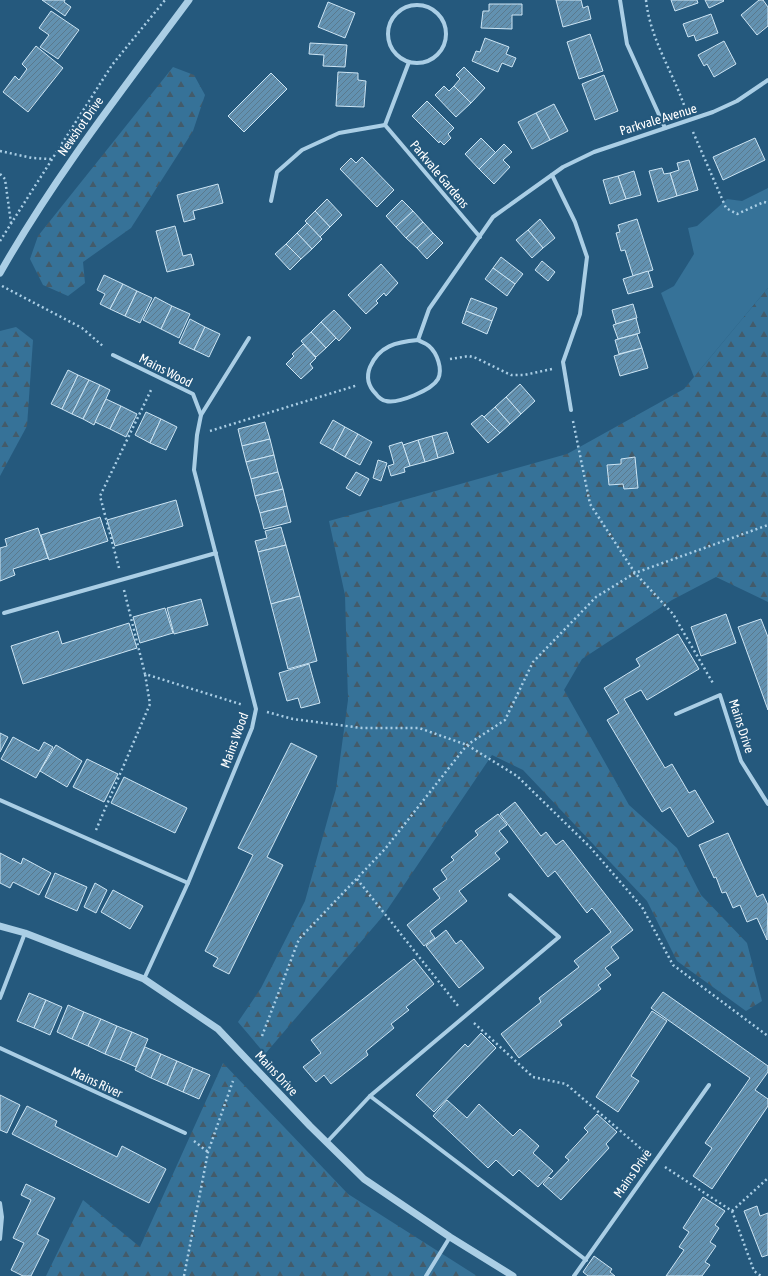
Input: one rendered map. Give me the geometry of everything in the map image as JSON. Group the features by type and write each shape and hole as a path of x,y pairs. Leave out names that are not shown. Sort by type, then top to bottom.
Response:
{"street":[{"name":"Newshot Drive","path":"0,272 25,229 91,130 189,0"},
{"path":"620,0 627,44 664,128"},
{"path":"420,5 430,8 443,20 446,30 446,39 437,56 428,61 419,63 409,62 401,58 394,51 390,43 390,24 402,9 420,5"},
{"path":"271,201 277,172 302,150 339,133 385,125 409,62"},
{"name":"Parkvale Avenue","path":"418,340 430,309 493,217 552,175 594,152 621,141 713,112 737,101 768,80"},
{"name":"Parkvale Gardens","path":"385,125 480,237"},
{"path":"552,175 575,222 587,257 580,314 563,362 571,410"},
{"path":"201,415 249,338"},
{"path":"418,340 428,345 437,355 438,361 440,368 437,380 424,392 396,401 386,401 376,395 368,382 367,373 375,356 384,349 405,341 418,340"},
{"name":"Mains Wood","path":"114,355 192,394 201,415 197,435 194,470 256,709 252,728 188,883 144,979"},
{"path":"4,613 216,552"},
{"name":"Mains Drive","path":"676,714 720,695 740,761 768,804"},
{"path":"0,800 188,883"},
{"path":"327,1142 370,1096 559,937 510,895"},
{"name":"Mains Drive","path":"0,926 25,933 144,979 218,1029 364,1179 450,1237 513,1276"},
{"path":"0,998 25,933"},
{"name":"Mains River","path":"0,1048 185,1133"},
{"name":"Mains Drive","path":"574,1276 709,1085"},
{"path":"370,1096 586,1260"},
{"path":"0,1203 2,1217 0,1239"},
{"path":"426,1276 450,1237"}],"path":[{"path":"0,240 112,65 165,0"},
{"path":"0,152 32,158 51,159"},
{"path":"0,174 5,179 11,224"},
{"path":"0,285 82,328 114,355"},
{"path":"438,361 469,356 511,375 524,375 564,367"},
{"path":"92,840 150,704 145,674 100,496 158,376"},
{"path":"197,435 368,382"},
{"path":"571,410 590,504 635,573 673,614 720,695"},
{"path":"262,1036 299,939 386,849 467,745 505,720 533,662 596,597 635,573 768,525"},
{"path":"145,674 293,719 362,728 419,728 467,745 517,776 590,847 642,907 673,965 768,1036"},
{"path":"357,879 466,1015 533,1077 566,1084 655,1161 732,1211 754,1271 761,1276"},
{"path":"184,1276 208,1152 233,1081"},
{"path":"185,1133 208,1152"},
{"path":"732,1211 768,1178"}],"green space":[{"path":"173,67 194,75 205,95 193,131 131,228 83,262 85,283 68,296 43,285 30,259 38,236"},
{"path":"768,188 768,288 694,377 661,293 674,286 694,254 688,228 697,226 727,199 742,201"},
{"path":"768,288 768,602 716,577 672,600 582,659 564,690 629,805 677,848 701,895 747,943 762,1001 746,1011 677,961 647,901 523,770 492,755 383,916 265,1054 238,1022 261,988 305,901 336,789 348,700 345,595 329,521 567,454 684,389"},
{"path":"16,327 33,340 27,426 0,476 0,331"},
{"path":"223,1063 348,1194 477,1276 46,1276 83,1200 140,1247"}],"building":[{"path":"42,0 65,0 64,2 71,7 65,16"},
{"path":"556,0 581,0 583,8 588,6 591,19 563,27"},
{"path":"671,0 697,0 698,3 675,11"},
{"path":"705,0 723,0 724,1 709,8"},
{"path":"759,0 763,0 768,7 768,26 757,35 741,15"},
{"path":"328,2 355,13 345,38 318,27"},
{"path":"489,4 522,4 522,15 512,15 512,29 481,28 483,11 489,11"},
{"path":"51,11 79,30 58,59 40,47 49,35 39,28"},
{"path":"711,14 718,33 696,41 694,35 688,37 683,24"},
{"path":"590,34 603,71 579,79 567,42"},
{"path":"485,38 509,47 506,54 516,58 512,67 502,63 498,72 472,61 476,51 480,52"},
{"path":"724,41 736,64 714,77 707,64 704,66 698,55"},
{"path":"310,43 347,45 345,67 323,66 324,55 309,54"},
{"path":"36,46 63,68 28,112 3,92 15,76 19,80 27,69 22,64"},
{"path":"464,67 485,88 471,103 454,86 460,79 456,75"},
{"path":"338,72 358,73 358,80 366,81 364,107 336,106"},
{"path":"271,73 287,89 244,132 228,116"},
{"path":"604,75 618,111 595,120 582,84"},
{"path":"444,86 449,91 454,86 471,103 456,117 435,95"},
{"path":"427,101 454,128 448,134 451,138 444,145 440,141 439,143 412,116"},
{"path":"554,104 568,131 550,140 536,113"},
{"path":"536,113 550,140 532,149 518,122"},
{"path":"481,138 496,153 479,169 465,154"},
{"path":"755,138 765,160 723,180 713,157"},
{"path":"504,144 512,152 503,160 510,167 494,184 479,169"},
{"path":"362,157 394,190 377,207 340,169 351,158 356,163"},
{"path":"689,160 698,190 677,196 670,173 679,170 677,163"},
{"path":"662,168 664,174 670,173 677,196 658,202 649,171"},
{"path":"634,171 641,195 626,199 618,176"},
{"path":"618,176 626,199 610,204 603,180"},
{"path":"218,184 223,203 193,211 195,219 184,222 177,195"},
{"path":"327,199 342,215 330,227 315,211"},
{"path":"402,200 413,211 396,227 386,216"},
{"path":"315,211 330,227 320,237 305,221"},
{"path":"413,211 423,222 406,238 396,227"},
{"path":"540,219 555,238 543,248 528,230"},
{"path":"637,219 653,270 633,276 625,250 621,251 616,233 620,232 618,225"},
{"path":"423,222 433,233 417,248 406,238"},
{"path":"307,223 322,239 312,249 297,233"},
{"path":"175,226 183,256 191,254 194,265 167,272 156,231"},
{"path":"528,230 543,248 532,258 516,240"},
{"path":"297,233 312,249 301,259 286,244"},
{"path":"433,233 443,243 427,259 417,248"},
{"path":"286,244 301,259 290,270 275,254"},
{"path":"501,257 523,274 515,284 493,268"},
{"path":"542,261 555,272 548,281 535,270"},
{"path":"381,264 398,283 386,296 384,293 376,301 378,303 366,314 348,295"},
{"path":"493,268 515,284 507,296 485,279"},
{"path":"648,271 653,287 628,294 623,279"},
{"path":"104,275 123,284 110,309 100,304 105,294 97,290"},
{"path":"123,284 137,291 125,316 110,309"},
{"path":"137,291 152,298 140,323 125,316"},
{"path":"155,297 172,306 161,329 143,320"},
{"path":"471,298 497,308 492,321 466,311"},
{"path":"633,304 637,318 616,324 612,310"},
{"path":"172,306 190,314 179,338 161,329"},
{"path":"334,310 351,328 339,341 321,322"},
{"path":"466,311 492,321 487,334 462,323"},
{"path":"636,318 640,333 618,339 613,325"},
{"path":"190,319 205,327 194,350 179,343"},
{"path":"321,322 336,338 326,348 311,332"},
{"path":"205,327 220,334 209,357 194,350"},
{"path":"311,332 326,348 316,357 301,341"},
{"path":"637,334 642,348 619,354 615,340"},
{"path":"303,344 316,358 310,364 313,368 301,379 286,364 294,356 292,354"},
{"path":"642,348 648,368 620,376 614,356"},
{"path":"68,370 78,375 62,409 51,404"},
{"path":"78,375 89,380 72,414 62,409"},
{"path":"89,380 100,385 83,419 72,414"},
{"path":"520,384 535,401 521,414 506,397"},
{"path":"100,385 110,390 94,425 83,419"},
{"path":"506,397 521,414 510,424 495,407"},
{"path":"106,399 121,406 110,429 95,422"},
{"path":"121,406 137,414 126,437 110,429"},
{"path":"495,407 510,424 500,433 484,417"},
{"path":"146,412 161,419 150,443 135,435"},
{"path":"482,415 500,433 488,443 471,424"},
{"path":"161,419 177,427 166,450 150,443"},
{"path":"333,420 345,427 333,450 320,443"},
{"path":"265,422 270,439 242,446 238,429"},
{"path":"345,427 358,434 345,457 333,450"},
{"path":"447,432 454,453 438,458 432,436"},
{"path":"358,434 372,442 360,465 345,457"},
{"path":"432,436 438,458 425,462 418,440"},
{"path":"270,439 274,455 246,462 242,446"},
{"path":"418,440 425,462 410,466 403,445"},
{"path":"402,442 410,466 404,468 405,472 391,476 388,466 394,464 389,446"},
{"path":"274,455 278,472 251,479 246,462"},
{"path":"635,457 638,488 624,489 623,484 609,485 607,465 621,464 621,459"},
{"path":"378,460 387,463 381,481 373,478"},
{"path":"278,472 283,489 255,496 251,479"},
{"path":"356,472 369,479 360,496 346,488"},
{"path":"283,489 287,506 260,513 255,496"},
{"path":"176,500 183,526 115,546 107,520"},
{"path":"287,506 291,522 264,529 260,513"},
{"path":"100,517 108,541 49,560 41,535"},
{"path":"281,527 286,545 258,552 255,541 267,538 265,531"},
{"path":"38,528 48,558 13,569 15,575 0,581 0,548 7,546 5,539"},
{"path":"286,545 300,596 271,604 258,552"},
{"path":"300,596 317,661 288,669 271,604"},
{"path":"201,599 208,625 174,634 167,608"},
{"path":"165,608 173,633 140,643 133,617"},
{"path":"726,614 736,643 701,656 691,627"},
{"path":"761,619 768,637 768,710 738,627"},
{"path":"129,623 137,648 23,684 11,646 58,631 62,644"},
{"path":"678,634 699,669 647,700 641,690 624,699 665,768 672,764 689,793 695,790 714,822 688,837 670,807 662,812 607,720 619,713 604,688 640,666 636,659"},
{"path":"309,664 320,703 301,708 298,698 287,701 279,673"},
{"path":"0,733 8,737 0,752"},
{"path":"13,737 39,751 44,742 53,747 36,778 1,759"},
{"path":"291,743 317,756 267,857 283,865 229,974 213,966 218,958 205,951 253,855 238,848"},
{"path":"56,745 82,761 67,787 40,771"},
{"path":"87,759 118,774 104,802 73,787"},
{"path":"124,777 187,808 175,833 111,803"},
{"path":"515,802 541,836 546,832 556,845 563,840 633,930 611,947 619,958 605,968 611,975 598,985 601,989 559,1021 562,1025 519,1058 501,1034 541,1002 539,998 579,967 574,961 611,932 592,908 587,913 555,871 548,877 500,814"},
{"path":"498,814 507,825 499,831 508,842 495,853 500,859 459,891 467,901 430,931 435,938 424,946 407,925 440,898 433,889 447,879 441,870 454,860 451,857 478,835 475,831"},
{"path":"728,833 757,897 763,894 768,905 767,940 757,918 747,922 740,905 733,908 726,892 722,893 716,877 714,878 699,845"},
{"path":"0,853 21,864 23,858 51,873 39,895 13,882 10,888 0,883"},
{"path":"55,873 87,887 77,911 45,897"},
{"path":"95,883 107,890 96,913 84,907"},
{"path":"113,890 143,906 130,929 101,912"},
{"path":"446,930 456,944 461,940 484,968 459,988 426,946"},
{"path":"414,959 434,984 406,1007 409,1010 391,1024 394,1028 366,1051 368,1055 331,1084 324,1075 316,1082 303,1067 321,1053 311,1040"},
{"path":"663,992 768,1066 768,1072 755,1090 768,1099 768,1106 712,1189 693,1176 712,1148 705,1143 750,1078 651,1008"},
{"path":"29,993 46,1000 34,1028 17,1021"},
{"path":"46,1000 62,1007 50,1035 34,1028"},
{"path":"68,1005 84,1012 72,1039 57,1032"},
{"path":"652,1011 667,1021 631,1076 639,1081 618,1112 596,1097"},
{"path":"84,1012 101,1019 88,1046 72,1039"},
{"path":"101,1019 117,1026 105,1054 88,1046"},
{"path":"117,1026 132,1032 120,1060 105,1054"},
{"path":"132,1032 148,1039 136,1067 120,1060"},
{"path":"481,1033 496,1048 434,1112 416,1095 465,1044 468,1047"},
{"path":"145,1047 161,1054 151,1078 135,1070"},
{"path":"161,1054 177,1061 167,1085 151,1078"},
{"path":"177,1061 193,1068 183,1092 167,1085"},
{"path":"193,1068 210,1075 199,1099 183,1092"},
{"path":"0,1095 20,1105 7,1133 0,1130"},
{"path":"447,1100 467,1118 479,1104 513,1136 520,1129 539,1146 533,1153 553,1171 538,1187 519,1170 513,1176 496,1160 488,1168 433,1116"},
{"path":"27,1106 57,1121 55,1126 117,1157 122,1146 166,1169 149,1203 12,1134"},
{"path":"597,1114 617,1132 606,1144 609,1148 561,1200 543,1184 549,1177 551,1179 569,1160 565,1157 588,1132 584,1128"},
{"path":"26,1184 55,1198 37,1234 49,1240 31,1276 23,1276 11,1270 24,1243 13,1238 31,1200 21,1195"},
{"path":"703,1197 725,1211 715,1225 719,1228 710,1242 716,1246 705,1262 710,1265 702,1276 666,1276 684,1250 679,1247 689,1232 683,1228"},
{"path":"757,1206 760,1216 768,1213 768,1255 762,1257 744,1211"},
{"path":"594,1256 612,1269 610,1272 615,1276 588,1276 583,1272"}]}
